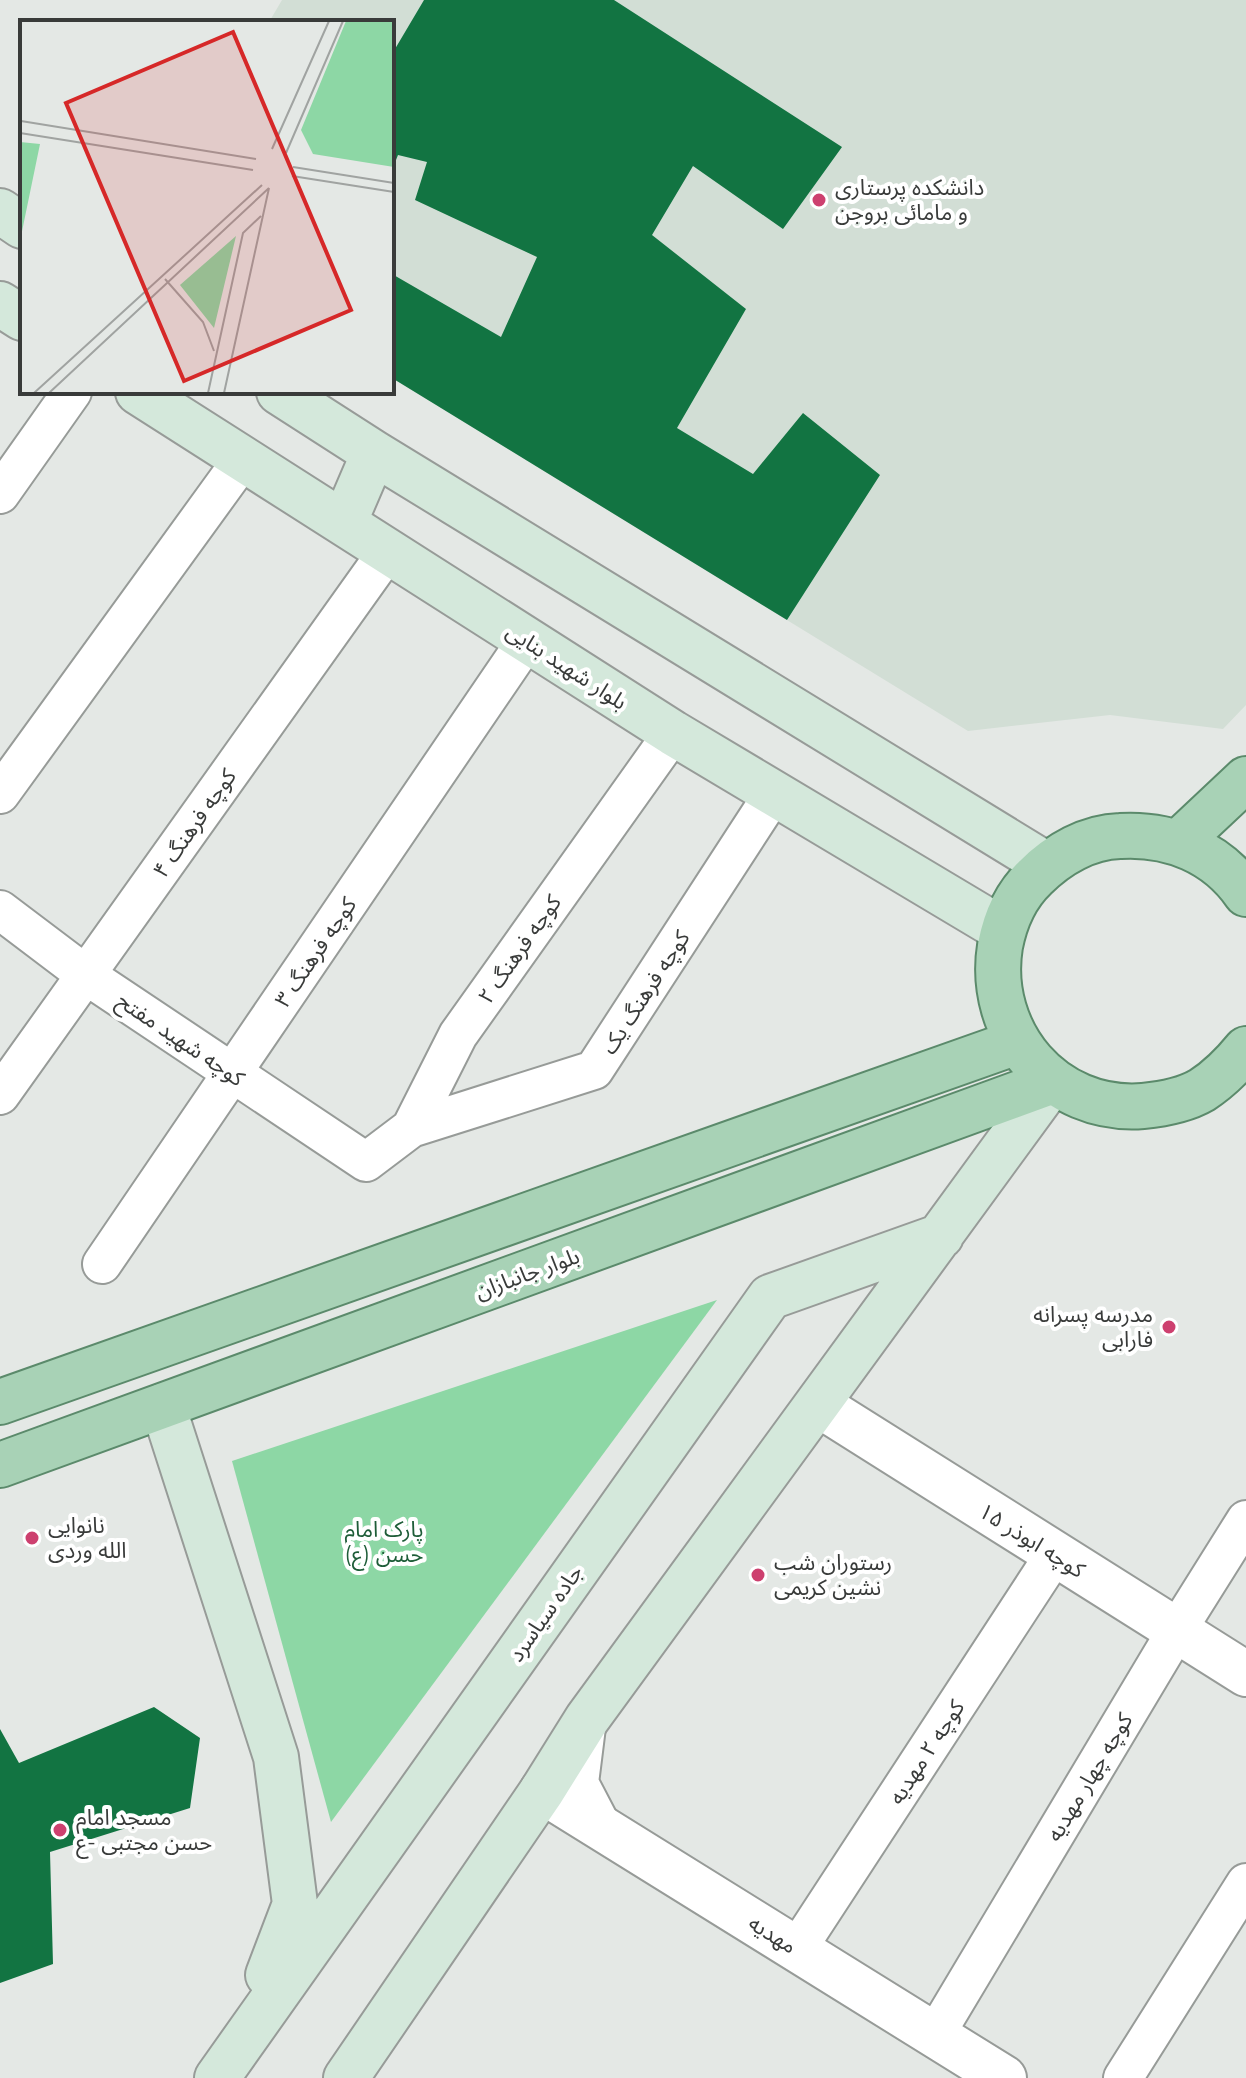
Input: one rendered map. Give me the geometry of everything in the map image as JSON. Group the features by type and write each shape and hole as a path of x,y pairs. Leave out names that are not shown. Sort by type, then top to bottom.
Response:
{"main road":[{"path":"0,211 20,225"},
{"path":"0,304 20,317"},
{"name":"بلوار شهید بنایی","path":"141,394 673,733 1003,930"},
{"path":"282,394 1047,865"},
{"path":"344,523 374,453"},
{"path":"1179,842 1246,779"},
{"path":"1241,1065 1200,1091 1164,1104 1125,1107 1087,1099 1053,1081 1033,1063 1017,1042 1002,1006 997,968 1003,930 1013,906 1028,883 1047,865 1076,846 1109,836 1144,834 1179,842 1210,857 1237,880 1246,894"},
{"path":"0,1402 1017,1042"},
{"path":"346,2078 542,1791 587,1719 1053,1081"},
{"name":"بلوار جانبازان","path":"0,1465 1053,1081"},
{"name":"جاده سیاسرد","path":"217,2078 770,1297 941,1236"},
{"path":"140,1352 163,1406 276,1757 295,1904 249,2031"}],"street":[{"path":"0,494 71,394"},
{"path":"0,794 243,459"},
{"name":"کوچه فرهنگ ۴","path":"0,1095 388,551"},
{"name":"کوچه فرهنگ ۳","path":"102,1264 527,640"},
{"name":"کوچه فرهنگ ۲","path":"366,1162 411,1128 458,1035 673,733"},
{"name":"کوچه فرهنگ یک","path":"411,1128 594,1070 774,793"},
{"name":"کوچه شهید مفتح","path":"0,910 86,975 366,1162"},
{"name":"کوچه ابوذر ۱۵","path":"819,1405 1246,1674"},
{"name":"کوچه چهار مهدیه","path":"935,2035 1246,1520"},
{"name":"کوچه ۲ مهدیه","path":"797,1949 1055,1554"},
{"path":"587,1719 579,1783 603,1829"},
{"name":"مهدیه","path":"542,1791 1004,2078"},
{"path":"1123,2078 1246,1883"}],"shaded area":[{"name":"دانشکده پرستاری و مامائی بروجن","path":"282,0 1246,0 1246,705 1223,729 1110,715 968,731 394,379 394,20 270,20"}],"green space":[{"name":"پارک امام حسن (ع)","path":"717,1300 331,1822 232,1461"}],"building":[{"path":"424,0 614,0 842,147 783,229 693,166 652,235 746,309 677,428 753,474 803,413 880,475 787,620 394,379 394,275 501,337 537,257 415,200 427,162 398,155 394,165 394,51"},
{"name":"مسجد امام حسن مجتبی -ع","path":"154,1707 200,1738 190,1808 50,1852 53,1964 0,1983 0,1729 19,1763"}],"place":[{"name":"دانشکده پرستاری و مامائی بروجن","path":"819,200"},
{"name":"مدرسه پسرانه فارابی","path":"1169,1327"},
{"name":"نانوایی الله وردی","path":"32,1538"},
{"name":"رستوران شب نشین کریمی","path":"758,1575"},
{"name":"مسجد امام حسن مجتبی -ع","path":"60,1830"}]}
